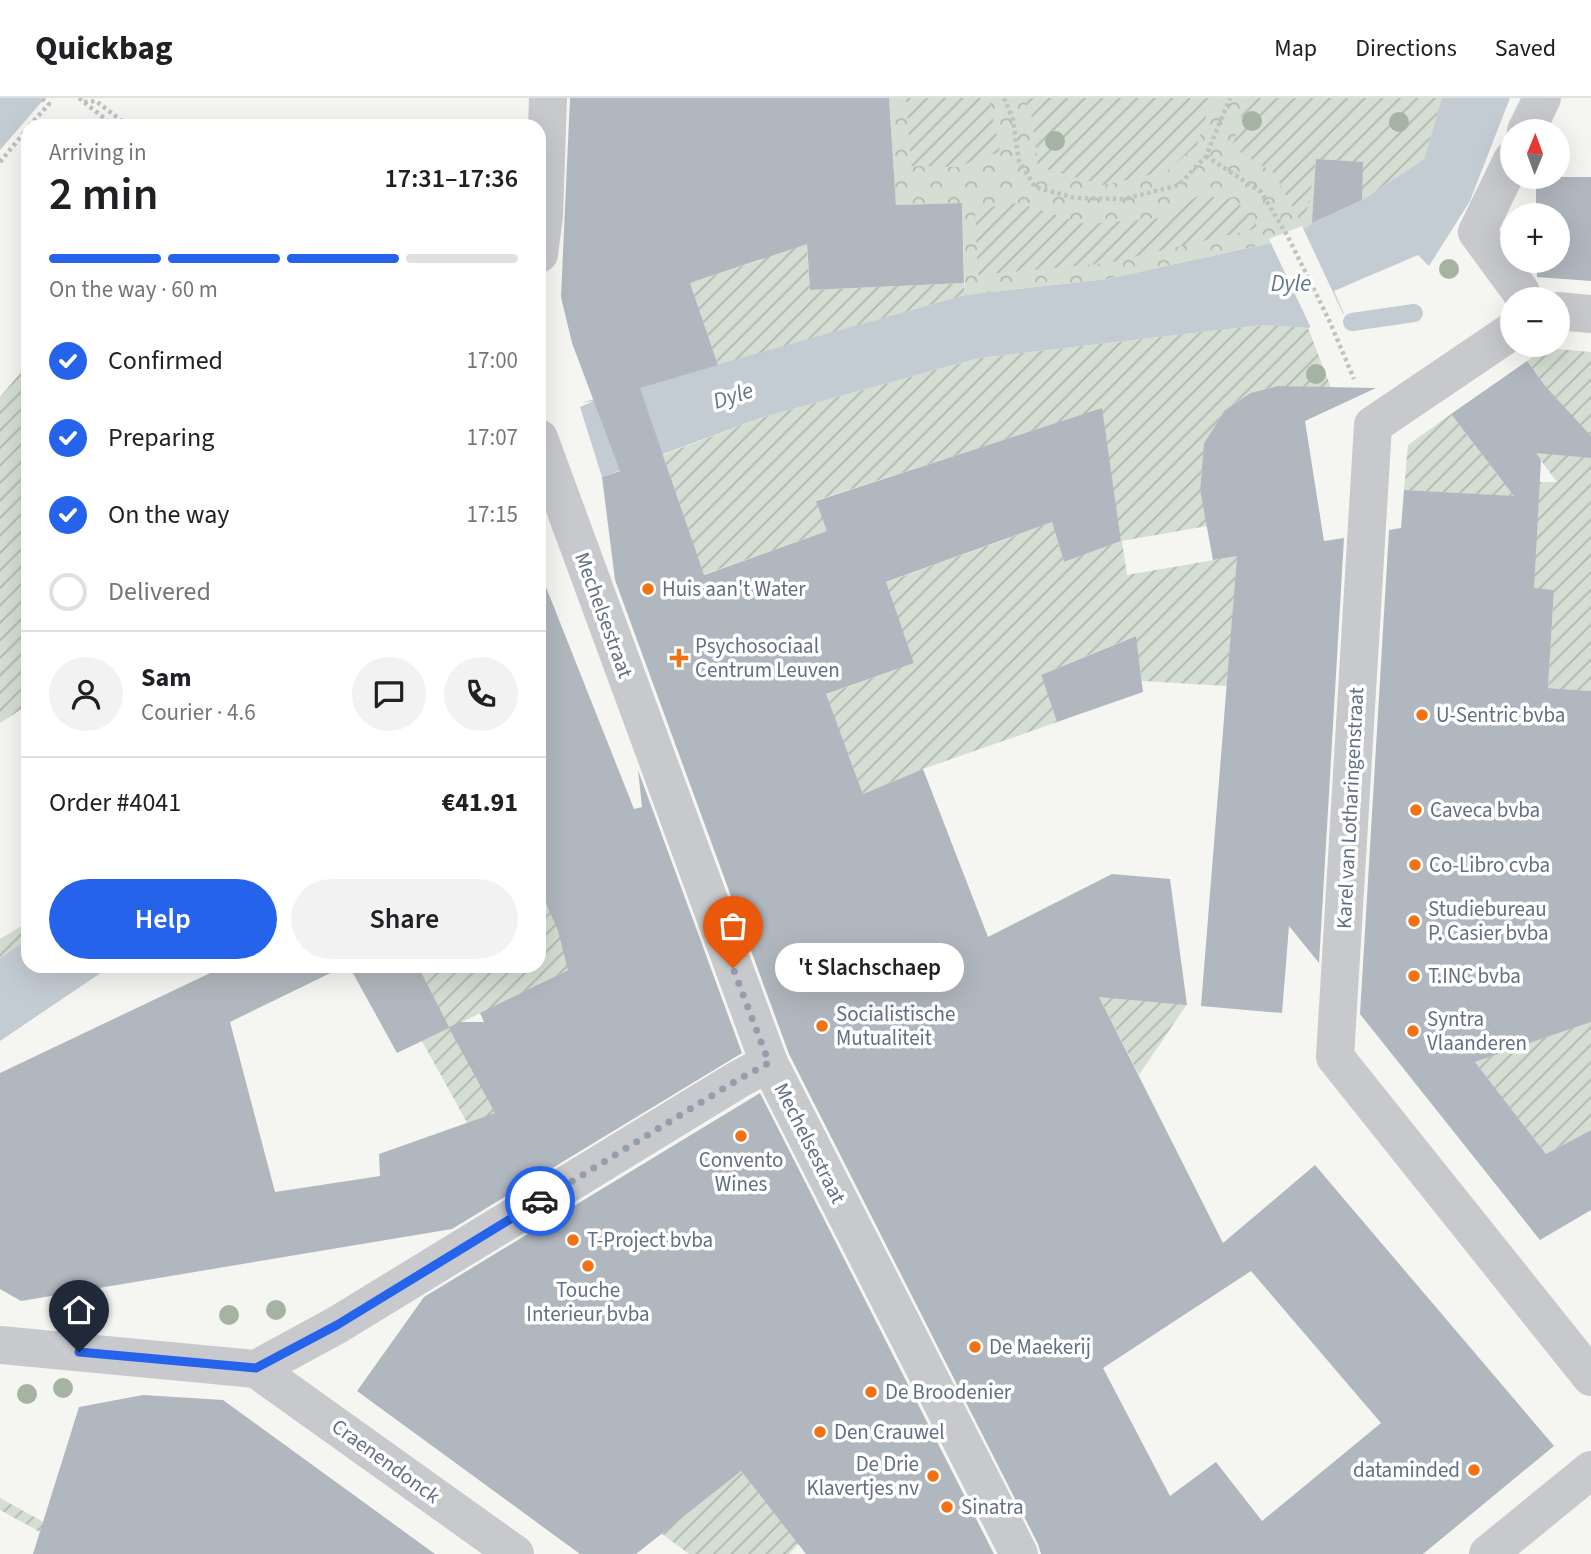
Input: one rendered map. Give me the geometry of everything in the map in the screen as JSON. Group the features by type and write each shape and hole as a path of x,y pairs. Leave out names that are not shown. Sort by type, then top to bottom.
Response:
{"street":[{"path":"546,157 548,98"},
{"path":"1532,119 1542,98"},
{"path":"1500,185 1477,232 1517,287"},
{"path":"1570,313 1591,314"},
{"path":"1373,425 1500,339"},
{"name":"Karel van Lotharingenstraat","path":"1373,425 1335,1057 1591,1377"},
{"name":"Mechelsestraat","path":"546,456 769,1063 1019,1554"},
{"path":"0,1345 256,1368 337,1325 769,1063"},
{"name":"Craenendonck","path":"256,1368 516,1554"},
{"path":"1488,1554 1591,1470"}],"path":[{"path":"79,98 105,119"},
{"path":"1004,98 1013,120 1019,161 1035,187 1075,198 1124,199 1179,185 1206,156 1230,98"},
{"path":"36,119 49,104 42,99"},
{"path":"84,102 96,101 120,119"},
{"path":"0,162 21,137"},
{"path":"1206,156 1261,192 1287,234 1329,320 1373,425"}],"green space":[{"path":"889,98 1442,98 1362,200 1271,243 1107,279 965,295 962,203 896,205"},
{"path":"906,98 989,98 1000,152 957,167 911,166"},
{"path":"1023,98 1212,98 1197,145 1167,171 1104,185 1038,167 1032,117"},
{"path":"1247,98 1442,98 1424,159 1362,200 1362,162 1316,159 1304,229 1274,173 1232,147"},
{"path":"803,190 810,290 964,283 965,295 718,365 690,283 760,260"},
{"path":"1198,196 1235,199 1259,228 1108,263 978,275 975,209 1018,203 1085,224 1162,218"},
{"path":"1262,325 1308,328 1338,406 1311,387 1278,386 1249,393 1225,410 1204,443 1200,490 1207,526 1122,541 1127,575 1237,556 1227,686 1142,681 1135,636 1041,675 1057,722 923,769 863,794 849,755 810,700 914,663 900,623 739,636 1052,522 1064,562 1121,541 1101,409 817,500 827,531 668,587 689,532 663,455 760,418 979,358"},
{"path":"1570,350 1591,352 1591,691 1548,688 1554,590 1507,587 1538,498 1404,490 1408,445 1451,414 1504,483 1557,482 1530,446 1546,387 1527,361 1533,357 1570,357"},
{"path":"21,372 21,710 0,723 0,397"},
{"path":"546,903 574,967 450,1028 502,1124 476,1139 422,1041 449,1028 422,973 546,973"},
{"path":"21,926 21,944 0,958 0,939"},
{"path":"1098,995 1187,1004 1139,1075"},
{"path":"1591,1022 1591,1130 1546,1154 1475,1062"},
{"path":"741,1471 785,1527 823,1499 802,1540 789,1554 689,1554 638,1516"},
{"path":"0,1498 76,1540 71,1549 0,1510"}],"water":[{"path":"0,98 45,98 27,119 21,119 21,126 0,150"},
{"name":"Dyle","path":"1442,98 1510,98 1470,201 1429,266 1418,255 1334,291 1344,314 1308,328 1262,325 979,358 760,418 602,477 569,495 564,504 546,516 546,422 570,406 965,295 1107,279 1271,243 1362,200 1424,159"},
{"path":"21,944 21,973 101,973 0,1041 0,958"}],"pier":[{"path":"1302,226 1345,318 1312,330 1269,239"},
{"path":"594,401 580,407 602,477 546,518 546,421 565,405"}],"building":[{"path":"570,98 889,98 896,205 962,203 964,283 810,290 807,244 690,283 718,365 640,388 704,575 827,531 816,501 1102,408 1121,541 1064,562 1052,522 886,582 914,663 826,694 863,794 923,769 988,937 1112,874 1170,879 1187,1005 1099,997 1223,1243 1315,1165 1554,1446 1423,1554 1041,1554 789,1054 615,580 602,477 620,471 572,343 561,297","holes":["1251,1271 1381,1423 1262,1521 1216,1462 1170,1496 1103,1368"]},
{"path":"1316,159 1363,162 1362,200 1312,223"},
{"path":"1570,177 1591,177 1591,281 1537,277 1537,273 1570,273 1570,203 1536,203 1536,189 1570,189"},
{"path":"1527,361 1546,387 1591,436 1591,458 1536,453 1541,460 1534,588 1554,590 1548,688 1591,691 1591,1022 1475,1062 1546,1154 1591,1130 1591,1210 1540,1240 1360,1014 1389,530 1401,528 1404,490 1514,496 1451,414"},
{"path":"1278,386 1376,388 1305,421 1324,541 1344,538 1319,963 1289,926 1282,1013 1201,1006 1237,556 1213,560 1200,490 1204,443 1225,410 1250,393"},
{"path":"546,587 634,809 642,807 638,770 742,1053 452,1229 21,1301 0,1289 0,1073 210,973 331,973 230,1022 275,1192 380,1176 379,1154 495,1113 449,1028 397,1053 353,973 422,973 449,1027 460,1022 484,1022 480,1013 568,970 558,931 546,903"},
{"path":"1136,636 1143,692 1057,722 1041,675"},
{"path":"760,1093 994,1554 806,1554 741,1471 636,1554 580,1554 357,1391 424,1297"},
{"path":"143,1395 223,1400 435,1554 33,1554 79,1407"}],"waterway":[{"path":"1352,322 1414,313"}],"way so far":[{"path":"540,1201 769,1063 733,968"}],"place":[{"name":"Huis aan't Water","path":"648,589"},
{"name":"Psychosociaal Centrum Leuven","path":"679,658"},
{"name":"U-Sentric bvba","path":"1422,715"},
{"name":"Caveca bvba","path":"1416,810"},
{"name":"Co-Libro cvba","path":"1415,865"},
{"name":"Studiebureau P. Casier bvba","path":"1414,921"},
{"name":"'t Slachschaep","path":"733,968"},
{"name":"T.INC bvba","path":"1414,976"},
{"name":"Socialistische Mutualiteit","path":"822,1026"},
{"name":"Syntra Vlaanderen","path":"1413,1031"},
{"name":"Convento Wines","path":"741,1136"},
{"name":"T-Project bvba","path":"573,1240"},
{"name":"Touche Interieur bvba","path":"588,1266"},
{"name":"De Maekerij","path":"975,1347"},
{"name":"De Broodenier","path":"871,1392"},
{"name":"Den Crauwel","path":"820,1432"},
{"name":"dataminded","path":"1474,1470"},
{"name":"De Drie Klavertjes nv","path":"933,1476"},
{"name":"Sinatra","path":"947,1507"}],"route":[{"path":"79,1352 256,1368 337,1325 540,1201"}]}
